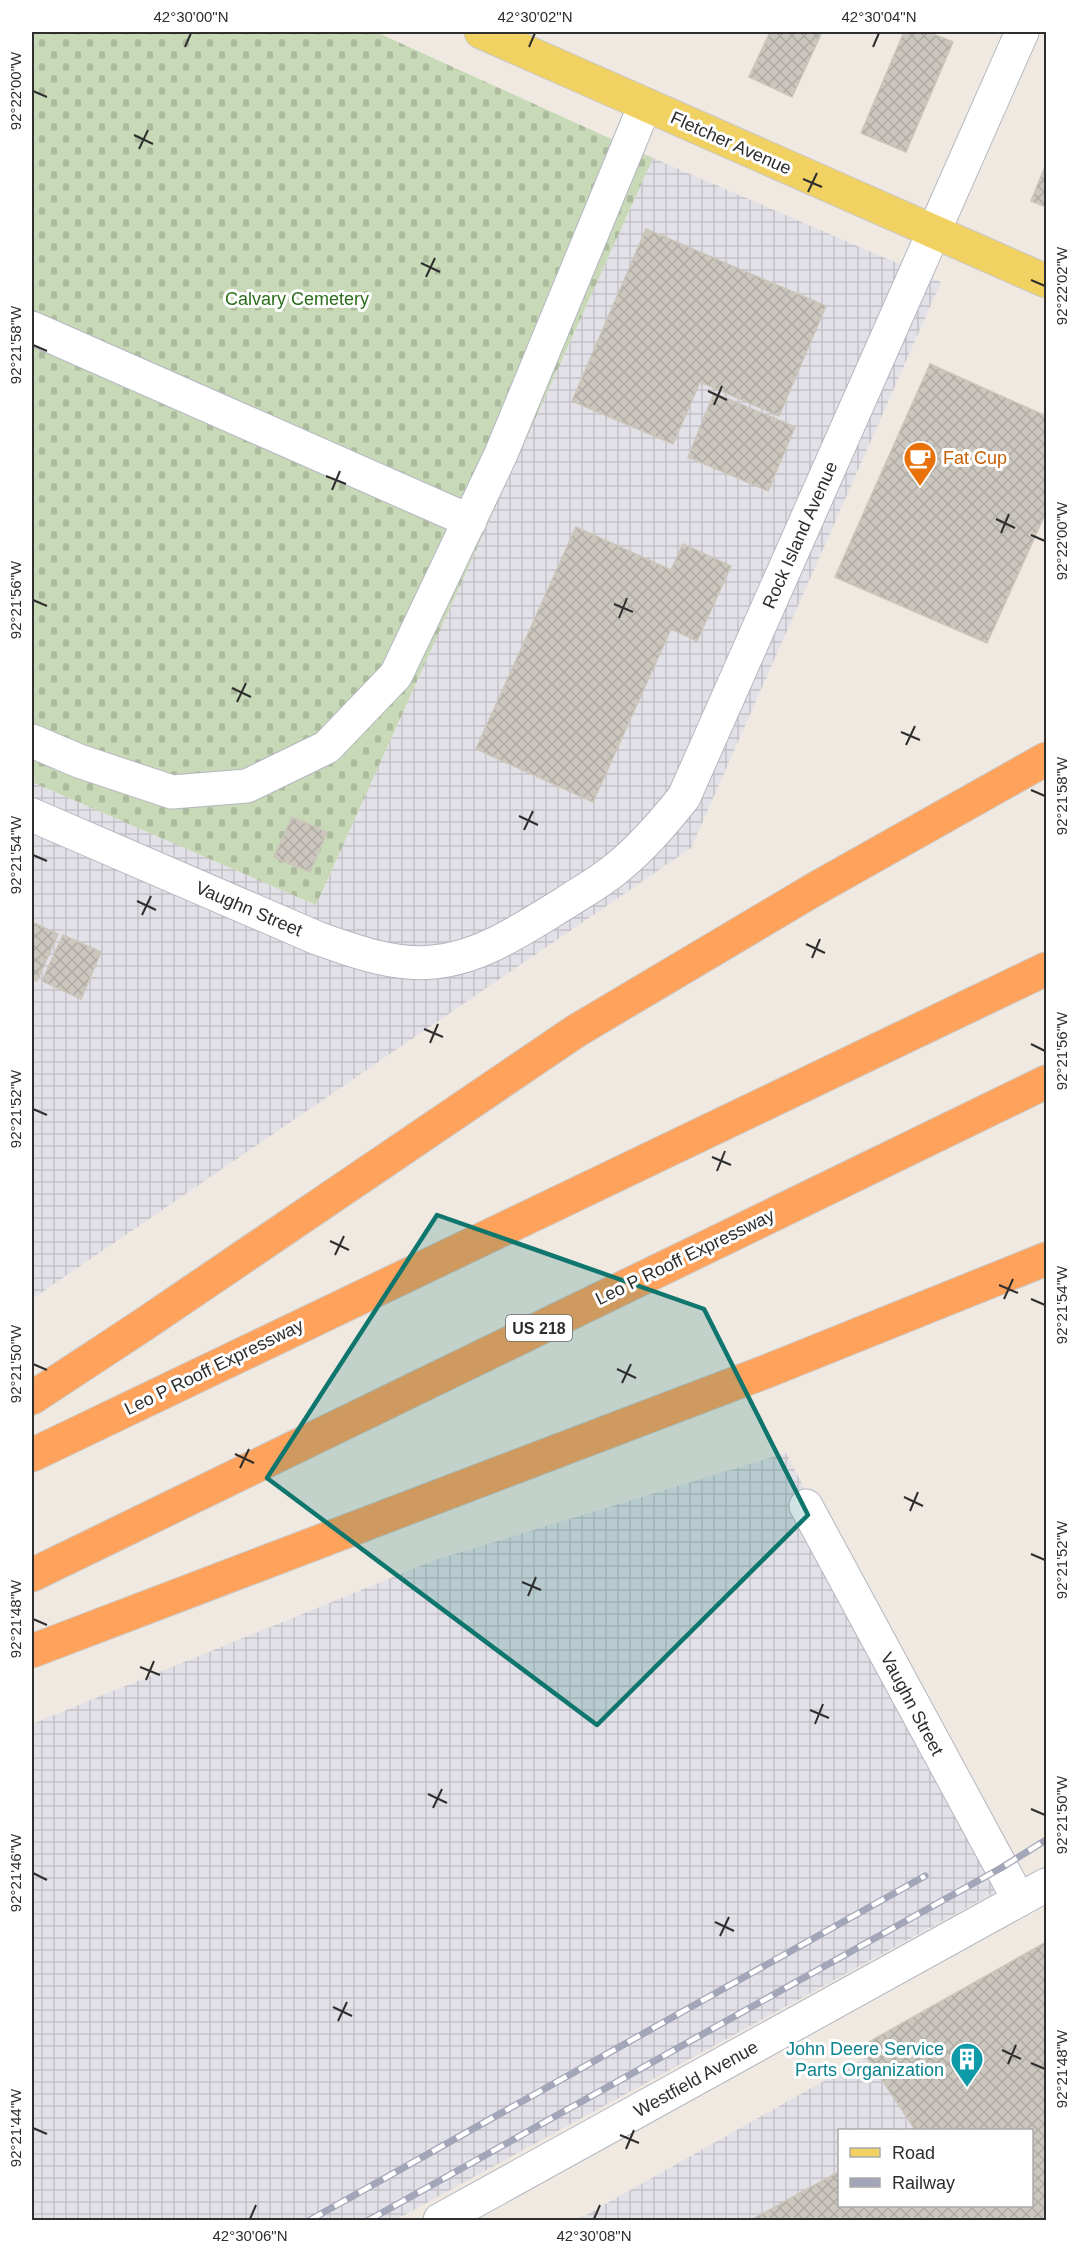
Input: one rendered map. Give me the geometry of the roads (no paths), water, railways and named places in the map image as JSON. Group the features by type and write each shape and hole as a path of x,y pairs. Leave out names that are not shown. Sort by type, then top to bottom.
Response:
{"highway":[{"path":"32,1398 143,1326 576,1031 815,888 1047,759"},
{"name":"Leo P Rooff Expressway","path":"32,1455 1047,969"},
{"name":"Leo P Rooff Expressway","path":"32,1575 1047,1082"},
{"path":"32,1651 770,1370 1047,1258"}],"main road":[{"name":"Fletcher Avenue","path":"481,32 1047,281"}],"street":[{"name":"Rock Island Avenue","path":"475,952 518,932 618,868 655,833 684,797 1022,32"},
{"path":"32,741 79,761 172,792 247,786 327,747 396,675 501,454 645,105"},
{"path":"32,328 470,521"},
{"name":"Vaughn Street","path":"32,815 317,938 358,952 394,961 433,962 475,952"},
{"name":"Vaughn Street","path":"806,1506 1018,1900"},
{"name":"Westfield Avenue","path":"440,2220 1047,1885"}],"railway":[{"path":"369,2220 1001,1868 1046,1840"},
{"path":"310,2220 925,1876"}],"place":[{"name":"Fat Cup","path":"920,487"},
{"name":"John Deere Service Parts Organization","path":"967,2088"}],"park label":[{"name":"Calvary Cemetery","path":"297,299"}]}
